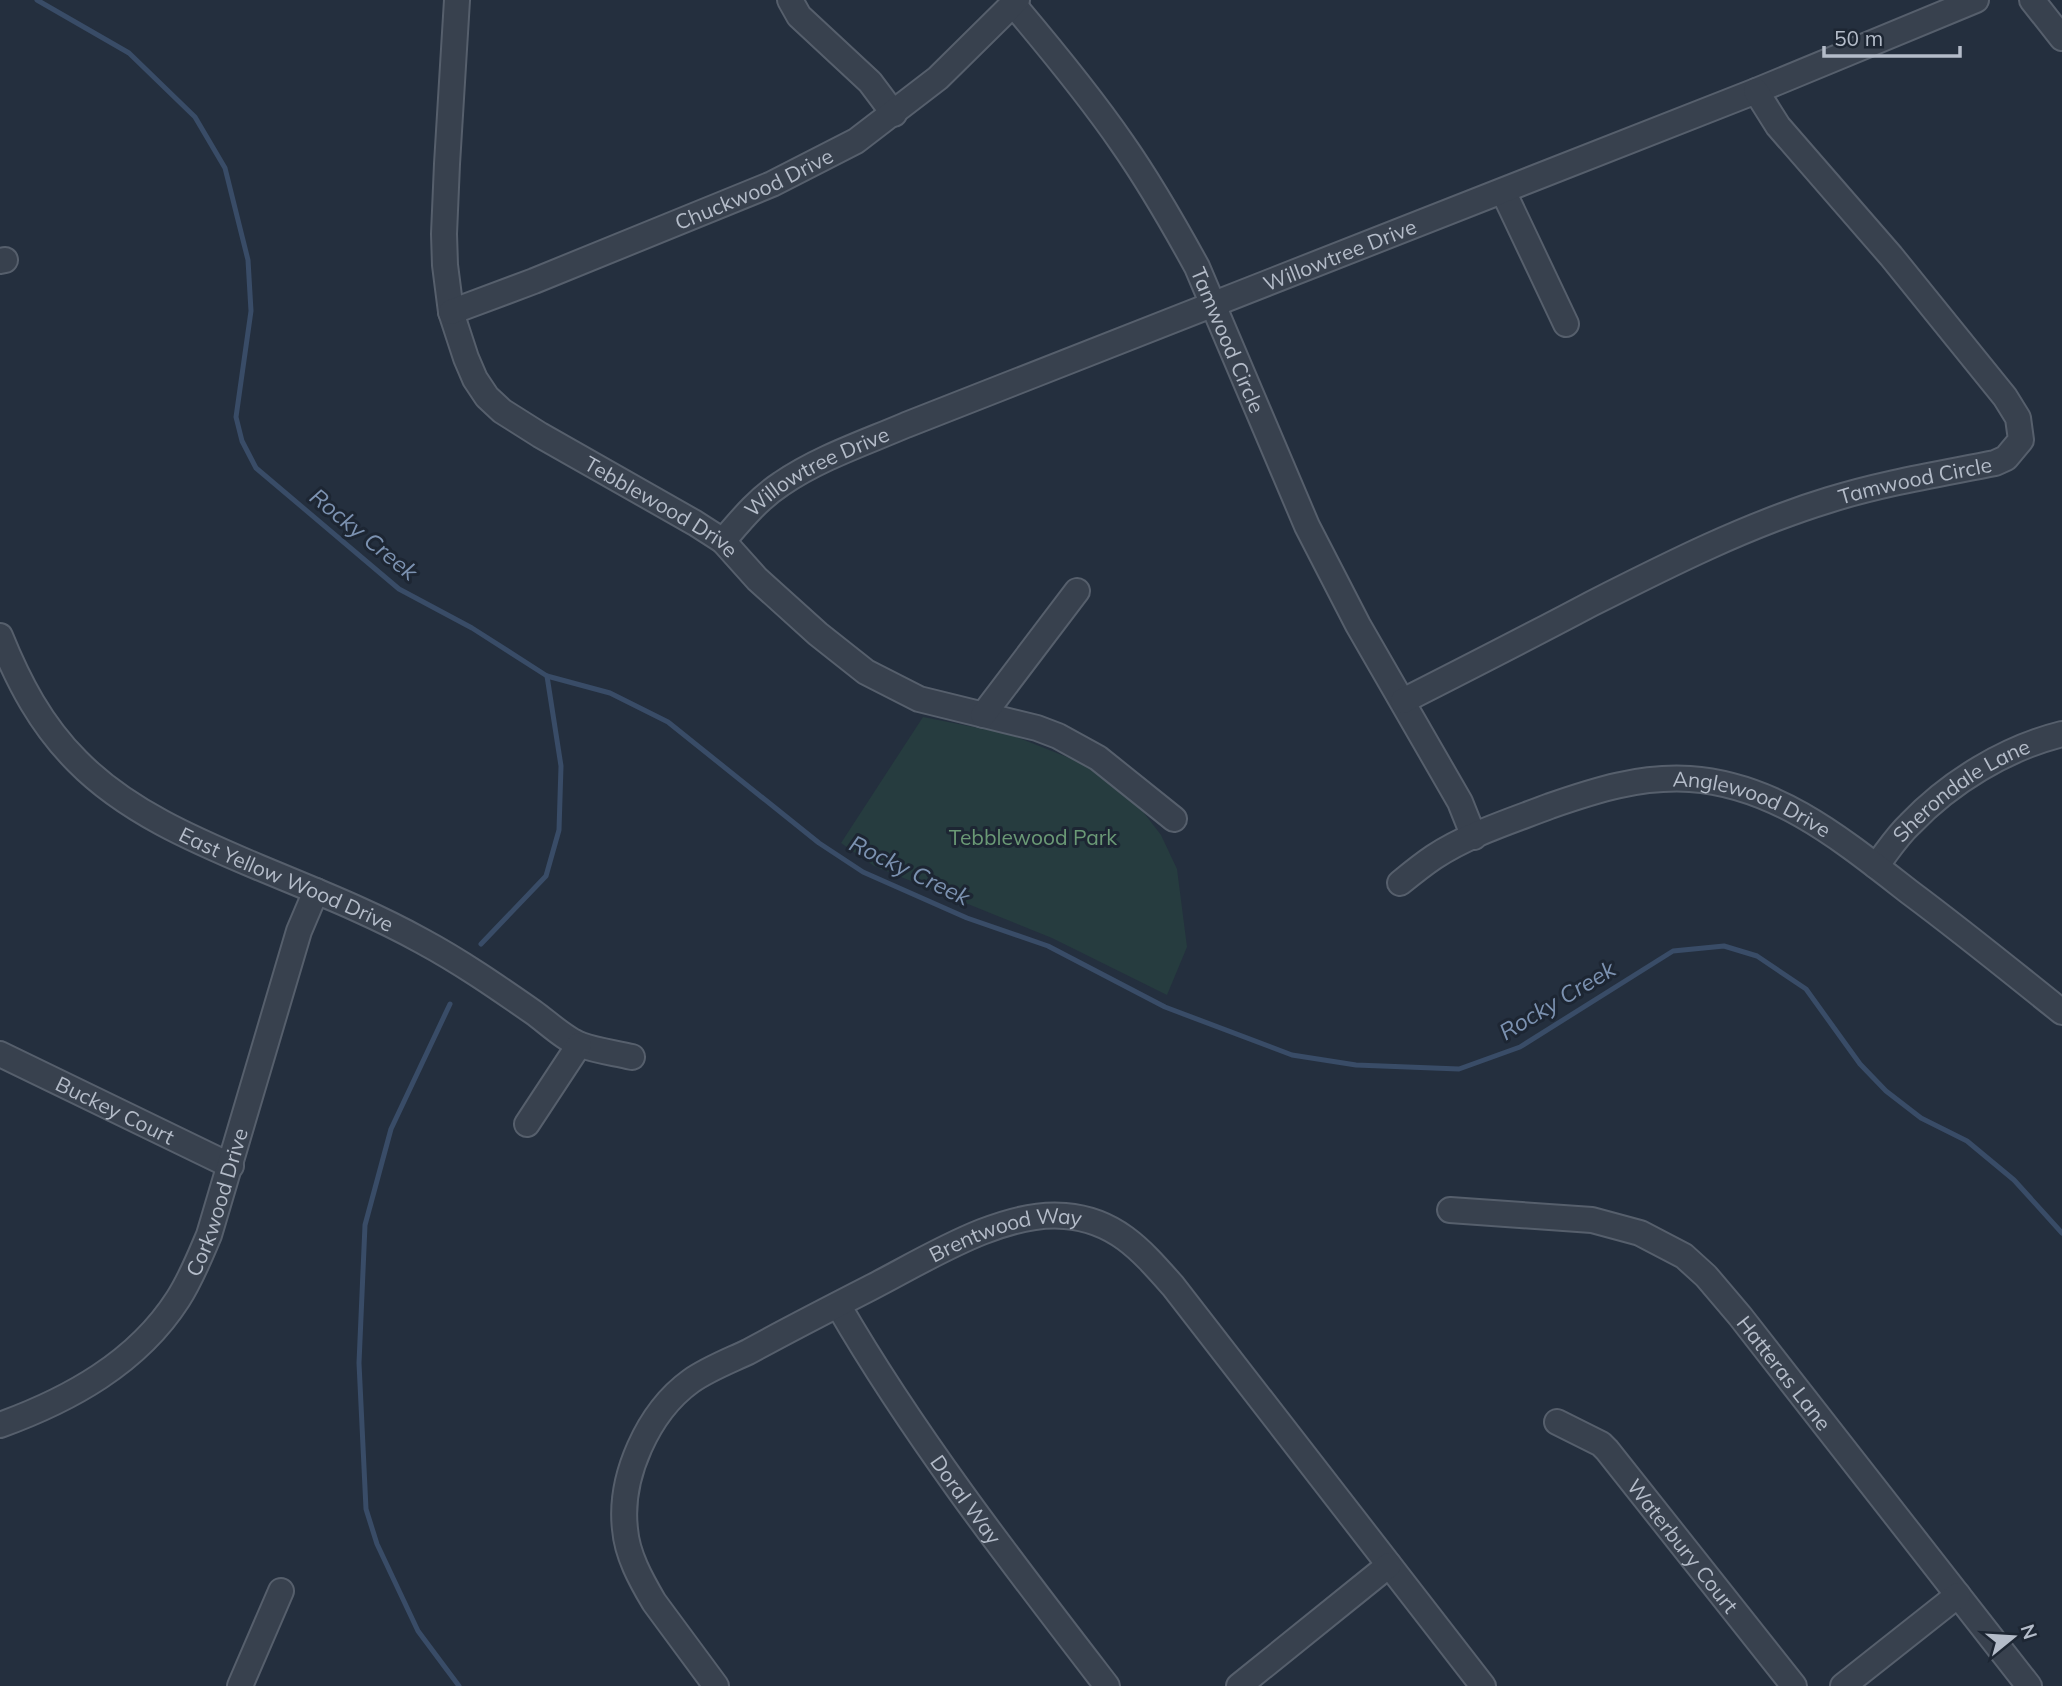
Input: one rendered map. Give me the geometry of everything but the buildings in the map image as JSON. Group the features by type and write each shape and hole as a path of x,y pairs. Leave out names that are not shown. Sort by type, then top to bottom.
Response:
{"street":[{"name":"Tebblewood Drive","path":"457,0 444,234 445,265 451,312 466,358 487,397 502,411 541,435 723,541 757,579 818,634 866,672 919,699 1037,728 1078,746 1121,774 1174,819"},
{"path":"790,0 799,16 870,82 894,114"},
{"name":"Willowtree Drive","path":"723,541 750,509 780,484 807,468 906,425 1756,91 1976,0"},
{"path":"2032,0 2062,38"},
{"name":"Chuckwood Drive","path":"451,312 772,184 856,141 938,78 1015,2"},
{"name":"Tamwood Circle","path":"1015,2 1122,143 1197,267 1307,526 1358,625 1460,802 1474,837"},
{"name":"Tamwood Circle","path":"1403,701 1704,548 1828,500 1995,463 2006,458 2021,440 2018,418 2005,397 1891,256 1778,126 1756,91"},
{"path":"1503,191 1566,324"},
{"path":"983,715 1077,591"},
{"name":"East Yellow Wood Drive","path":"0,636 16,677 61,744 89,773 164,825 414,936 477,973 579,1045 632,1057"},
{"name":"Sherondale Lane","path":"1876,866 1907,827 1940,796 1982,767 2008,754 2062,734"},
{"name":"Anglewood Drive","path":"1400,883 1436,856 1474,837 1578,796 1619,784 1664,779 1712,782 1749,790 1791,808 1839,839 2062,1012"},
{"name":"Corkwood Drive","path":"0,1425 37,1412 78,1391 127,1356 151,1333 179,1298 209,1235 299,931 316,891"},
{"path":"527,1124 579,1045"},
{"name":"Buckey Court","path":"0,1054 231,1166"},
{"name":"Hatteras Lane","path":"1450,1210 1592,1220 1640,1233 1684,1255 1740,1316 2029,1686"},
{"name":"Brentwood Way","path":"716,1686 654,1602 632,1559 625,1530 624,1505 628,1480 653,1422 670,1399 692,1380 949,1248 1016,1220 1065,1216 1101,1225 1142,1250 1483,1686"},
{"name":"Doral Way","path":"838,1305 863,1348 930,1447 1020,1574 1107,1686"},
{"name":"Waterbury Court","path":"1557,1422 1601,1444 1794,1686"},
{"path":"1238,1686 1389,1565"},
{"path":"240,1686 281,1591"},
{"path":"1843,1686 1958,1595"}],"green space":[{"name":"Tebblewood Park","path":"923,717 1009,734 1092,767 1131,796 1161,835 1177,869 1187,947 1167,995 1052,938 874,866 841,843"}],"waterway":[{"name":"Rocky Creek","path":"37,0 129,53 195,117 225,168 248,260 251,311 236,417 242,441 256,468 399,589 472,628 547,676 610,693 668,722 819,843 863,872 967,918 1048,946 1165,1007 1292,1055 1356,1065 1459,1069 1520,1047 1673,951 1724,946 1757,956 1806,989 1860,1064 1886,1091 1921,1118 1967,1141 2014,1180 2062,1233"},
{"path":"481,944 546,876 559,830 561,766 547,676"},
{"path":"450,1004 391,1129 365,1225 359,1363 366,1509 377,1544 418,1631 459,1686"}]}
